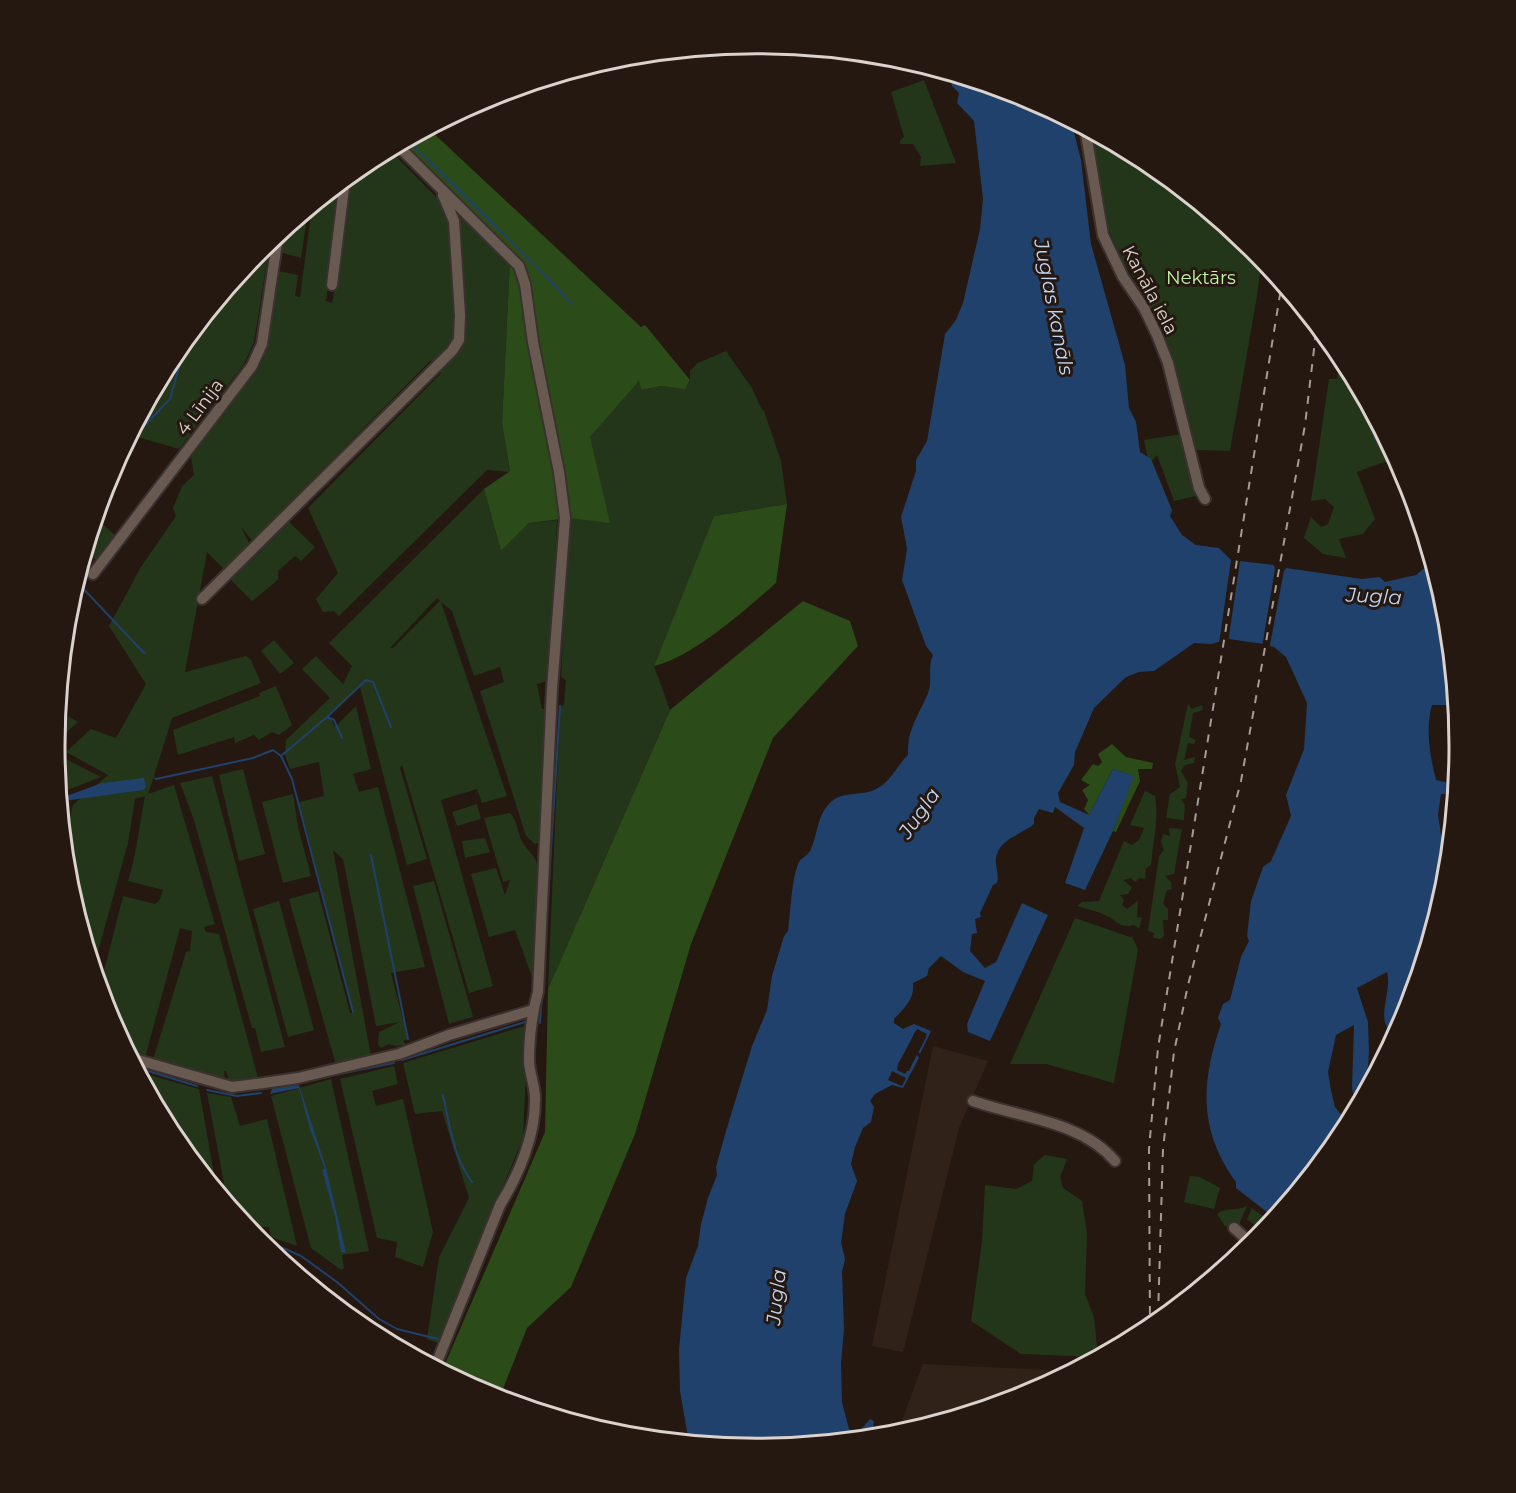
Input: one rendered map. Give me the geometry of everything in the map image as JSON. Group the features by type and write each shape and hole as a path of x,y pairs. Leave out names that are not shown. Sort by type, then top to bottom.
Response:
{"street":[{"name":"Kanāla iela","path":"1087,137 1103,235 1123,277 1144,308 1168,363 1199,488 1205,499"},
{"path":"404,152 519,266 525,284 559,472 565,518 552,689 539,981 533,1010 529,1061 536,1103 529,1135 512,1186 500,1205 438,1360"},
{"path":"202,599 452,351 459,340 460,315 454,221 440,189"},
{"path":"332,285 344,192"},
{"name":"4 Līnija","path":"93,574 252,366 262,344 276,249"},
{"path":"141,1061 232,1087 243,1086 298,1078 399,1054 449,1035 533,1010"},
{"path":"974,1101 1063,1126 1108,1153 1115,1161"},
{"path":"1233,1228 1245,1238"}],"shaded area":[{"path":"933,1046 988,1061 959,1128 903,1352 872,1346"},
{"path":"923,1364 1059,1370 981,1402 900,1424"}],"green space":[{"path":"924,80 956,163 920,166 921,157 913,144 900,144 900,140 904,137 891,92"},
{"path":"435,134 641,327 645,325 690,380 685,389 661,386 641,390 639,381 590,437 610,523 569,518 529,523 501,551 484,489 510,471 502,423 510,260 494,234 409,149"},
{"name":"Nektārs","path":"1093,141 1143,171 1180,197 1215,226 1260,270 1230,451 1194,450 1167,342 1149,302 1121,258 1108,228"},
{"path":"396,157 439,200 510,260 502,423 510,472 487,470 339,616 334,611 323,612 316,599 338,573 308,508 441,373 435,363 430,361 285,508 291,524 315,547 301,561 295,556 278,571 278,580 252,601 229,578 261,551 241,527 251,547 226,571 207,552 185,672 246,656 251,660 261,683 172,718 154,776 156,779 153,779 148,794 174,785 215,924 204,927 206,932 219,934 258,1078 250,1082 230,1084 226,1071 224,1071 225,1080 153,1060 186,952 190,951 192,931 180,928 145,1058 137,1053 104,973 123,896 155,904 159,901 163,890 128,881 145,796 135,799 128,843 97,954 79,882 69,819 73,805 108,775 66,752 91,729 116,738 146,684 109,626 141,567 176,516 173,508 182,486 194,475 191,457 264,358 273,270 298,275 295,296 300,297 311,218 336,197","holes":["338,210 337,277 332,303 326,301"]},
{"path":"306,221 301,258 276,249"},
{"path":"268,258 254,342 244,364 179,449 138,437 182,362 237,290"},
{"path":"726,351 752,388 764,411 781,461 787,504 714,516 654,666 670,710 548,989 560,706 564,705 566,680 561,677 569,518 609,522 589,437 639,381 641,390 661,386 685,388 690,381 690,371 698,363"},
{"path":"1339,369 1358,400 1390,464 1384,462 1357,472 1375,519 1363,534 1339,539 1346,558 1323,554 1304,538 1311,517 1321,527 1328,524 1334,507 1325,499 1311,501 1329,379 1337,379"},
{"path":"1181,434 1196,496 1174,501 1157,455 1149,464 1144,440"},
{"path":"484,489 501,551 529,523 557,520 549,681 537,684 542,709 548,708 540,842 535,844 526,836 480,691 504,682 500,667 474,676 452,611 441,602 507,796 482,803 477,789 441,800 493,986 469,993 402,765 400,768 427,859 407,865 360,687 329,715 335,727 356,706 371,769 353,774 359,792 378,787 425,967 391,973 408,1039 403,1041 406,1045 389,1044 381,1048 378,1044 379,1032 400,1022 376,1026 343,859 333,850 371,1056 336,1065 289,899 318,891 350,1013 354,1013 299,802 324,796 319,762 290,769 285,755 286,740 330,698 302,669 316,656 343,684 352,666 329,643","holes":["437,598 440,601 393,648 390,648"]},
{"path":"787,504 776,583 702,643 669,661 654,666 714,516"},
{"path":"102,524 114,534 115,542 96,561 92,556"},
{"path":"803,601 850,621 858,646 773,738 691,944 635,1134 571,1287 527,1328 503,1390 445,1364 545,1132 548,989 670,710"},
{"path":"274,640 294,663 280,674 261,651"},
{"path":"276,686 292,725 279,735 272,732 259,740 254,735 235,743 234,737 178,755 173,730 260,696 259,693"},
{"path":"1188,704 1192,709 1202,705 1203,710 1193,713 1189,737 1196,740 1194,744 1188,743 1184,760 1195,757 1194,763 1185,765 1181,771 1188,783 1186,798 1181,799 1185,805 1184,820 1166,818 1170,794 1180,787 1175,764"},
{"path":"66,716 78,722 66,733"},
{"path":"1112,744 1126,757 1153,763 1152,769 1138,769 1140,781 1116,832 1113,831 1133,776 1113,769 1089,815 1084,809 1088,800 1082,790 1090,785 1081,780 1093,764 1098,766 1102,762 1098,754"},
{"path":"66,759 101,777 67,790"},
{"path":"243,769 265,854 239,861 219,775"},
{"path":"212,776 285,1047 261,1052 255,1028 252,1028 194,820 180,783"},
{"path":"1145,791 1155,796 1156,805 1151,865 1146,868 1145,879 1140,878 1135,882 1131,878 1123,880 1132,887 1128,894 1120,895 1124,900 1122,905 1127,909 1138,901 1137,917 1142,918 1139,929 1134,925 1122,925 1103,914 1077,906 1082,902 1099,901 1124,841 1132,845 1139,840 1144,828 1130,825"},
{"path":"293,794 298,827 311,876 283,883 262,802"},
{"path":"477,804 481,819 457,826 452,812"},
{"path":"510,813 515,819 523,843 535,859 539,872 532,977 515,930 489,937 471,874 496,868 505,895 510,880 503,882 484,818"},
{"path":"1169,828 1182,829 1174,874 1165,876 1171,882 1172,889 1167,890 1163,904 1168,909 1168,920 1163,920 1164,936 1160,939 1153,938 1154,933 1148,931 1159,856 1164,850 1161,841 1163,834 1170,836"},
{"path":"485,838 490,852 465,858 462,841"},
{"path":"434,881 473,1017 449,1024 413,886"},
{"path":"279,901 314,1030 288,1037 253,909"},
{"path":"1075,918 1133,938 1138,950 1114,1083 1046,1064 1010,1064"},
{"path":"528,1025 523,1138 438,1343 427,1339 439,1257 469,1198 442,1111 415,1114 403,1063"},
{"path":"394,1066 398,1084 372,1091 376,1106 403,1099 433,1232 423,1267 395,1257 397,1242 377,1238 340,1079"},
{"path":"148,1075 199,1089 214,1174 182,1131"},
{"path":"331,1079 369,1251 342,1255 344,1268 341,1270 311,1248 271,1096"},
{"path":"207,1093 231,1097 240,1126 267,1119 297,1246 271,1237 269,1227 260,1227 225,1188"},
{"path":"1045,1155 1067,1159 1060,1177 1063,1188 1082,1201 1087,1233 1085,1294 1094,1317 1097,1350 1085,1356 1021,1354 971,1321 982,1242 985,1185 1016,1189 1032,1181 1034,1164"},
{"path":"1190,1176 1200,1177 1220,1188 1214,1209 1184,1202"},
{"path":"1247,1206 1238,1227 1225,1226 1217,1214 1224,1210"},
{"path":"1252,1208 1265,1218 1257,1227 1247,1219"}],"water":[{"path":"951,82 981,91 1073,130 1081,160 1091,244 1125,365 1129,408 1136,422 1140,452 1151,459 1172,510 1170,516 1182,535 1196,545 1219,548 1231,560 1274,565 1275,569 1284,571 1286,568 1362,579 1380,577 1385,582 1416,575 1427,568 1445,656 1449,701 1449,705 1432,705 1429,723 1430,752 1436,780 1449,783 1449,794 1441,794 1438,815 1444,844 1437,882 1414,969 1389,1031 1384,1015 1388,989 1387,972 1357,988 1368,1022 1367,1075 1354,1099 1352,1087 1354,1025 1336,1035 1328,1072 1335,1107 1343,1117 1307,1168 1269,1214 1236,1188 1236,1182 1215,1143 1209,1124 1207,1086 1214,1046 1221,1024 1218,1018 1223,1004 1230,1000 1241,957 1249,941 1247,936 1251,901 1263,867 1271,861 1291,816 1286,795 1304,749 1307,703 1286,657 1274,647 1229,639 1211,644 1194,643 1154,671 1139,672 1126,677 1094,708 1075,752 1074,765 1058,793 1060,802 1089,815 1113,769 1134,776 1113,831 1085,890 1065,883 1084,828 1055,807 1053,813 1039,809 1034,818 1034,824 1003,844 997,854 997,883 993,885 980,913 981,917 975,919 977,933 972,934 970,951 985,968 996,962 1022,903 1048,915 990,1041 968,1032 967,1024 985,981 963,972 941,956 929,968 927,976 913,983 911,999 894,1019 894,1023 903,1029 914,1024 931,1031 920,1054 918,1053 926,1037 918,1029 915,1032 898,1070 909,1071 917,1054 919,1058 903,1088 892,1085 875,1094 870,1101 874,1107 871,1122 863,1128 851,1164 857,1181 845,1214 841,1243 845,1259 842,1272 844,1329 841,1363 842,1402 849,1429 855,1432 803,1438 758,1439 688,1435 680,1391 679,1349 686,1278 698,1246 701,1224 717,1175 716,1167 726,1131 752,1046 767,1010 772,976 784,936 788,931 796,869 800,860 810,851 820,818 826,807 841,796 869,792 880,787 908,755 909,737 929,688 930,664 933,655 926,646 902,580 907,549 901,517 916,471 916,460 927,441 945,334 956,320 963,303 980,229 983,199 974,121 957,103 959,93"},
{"path":"144,778 146,787 143,790 68,800 67,796 102,783"},
{"path":"304,1082 299,1085 326,1168 346,1253 341,1252 335,1216 322,1170 325,1169 310,1129 299,1088 270,1094 273,1087"},
{"path":"870,1419 874,1421 873,1429 860,1431"}],"pier":[{"path":"1231,560 1240,561 1228,643 1219,644"},
{"path":"1276,563 1277,566 1285,565 1269,650 1262,647"},
{"path":"917,1029 927,1034 918,1053 923,1054 921,1059 917,1055 905,1074 897,1070","holes":["918,1033 923,1036 905,1070 901,1065"]},
{"path":"892,1071 906,1078 902,1086 888,1080"}],"waterway":[{"path":"414,146 573,305"},
{"path":"145,426 170,399 179,366"},
{"path":"1372,427 1375,439 1380,442"},
{"path":"84,589 144,653"},
{"path":"327,717 366,680 373,682 391,727"},
{"path":"545,946 560,706"},
{"path":"281,756 327,717 334,720 342,738"},
{"path":"156,779 253,758 273,750 281,756 292,779 353,1012"},
{"path":"371,855 408,1039"},
{"path":"540,1023 542,996"},
{"path":"402,1060 525,1022"},
{"path":"339,1074 394,1063"},
{"path":"148,1071 197,1086"},
{"path":"207,1090 237,1096 261,1093"},
{"path":"443,1095 456,1152 472,1182"},
{"path":"279,1246 301,1256 337,1282 379,1319 397,1329 438,1339"}],"railway":[{"path":"1150,1317 1149,1149 1158,1048 1280,292"},
{"path":"1158,1311 1163,1149 1174,1052 1188,985 1241,781 1305,425 1315,337"}],"water label":[{"name":"Juglas kanāls","path":"1054,307"},
{"name":"Jugla","path":"1374,596"},
{"name":"Jugla","path":"919,813"},
{"name":"Jugla","path":"776,1297"}]}
